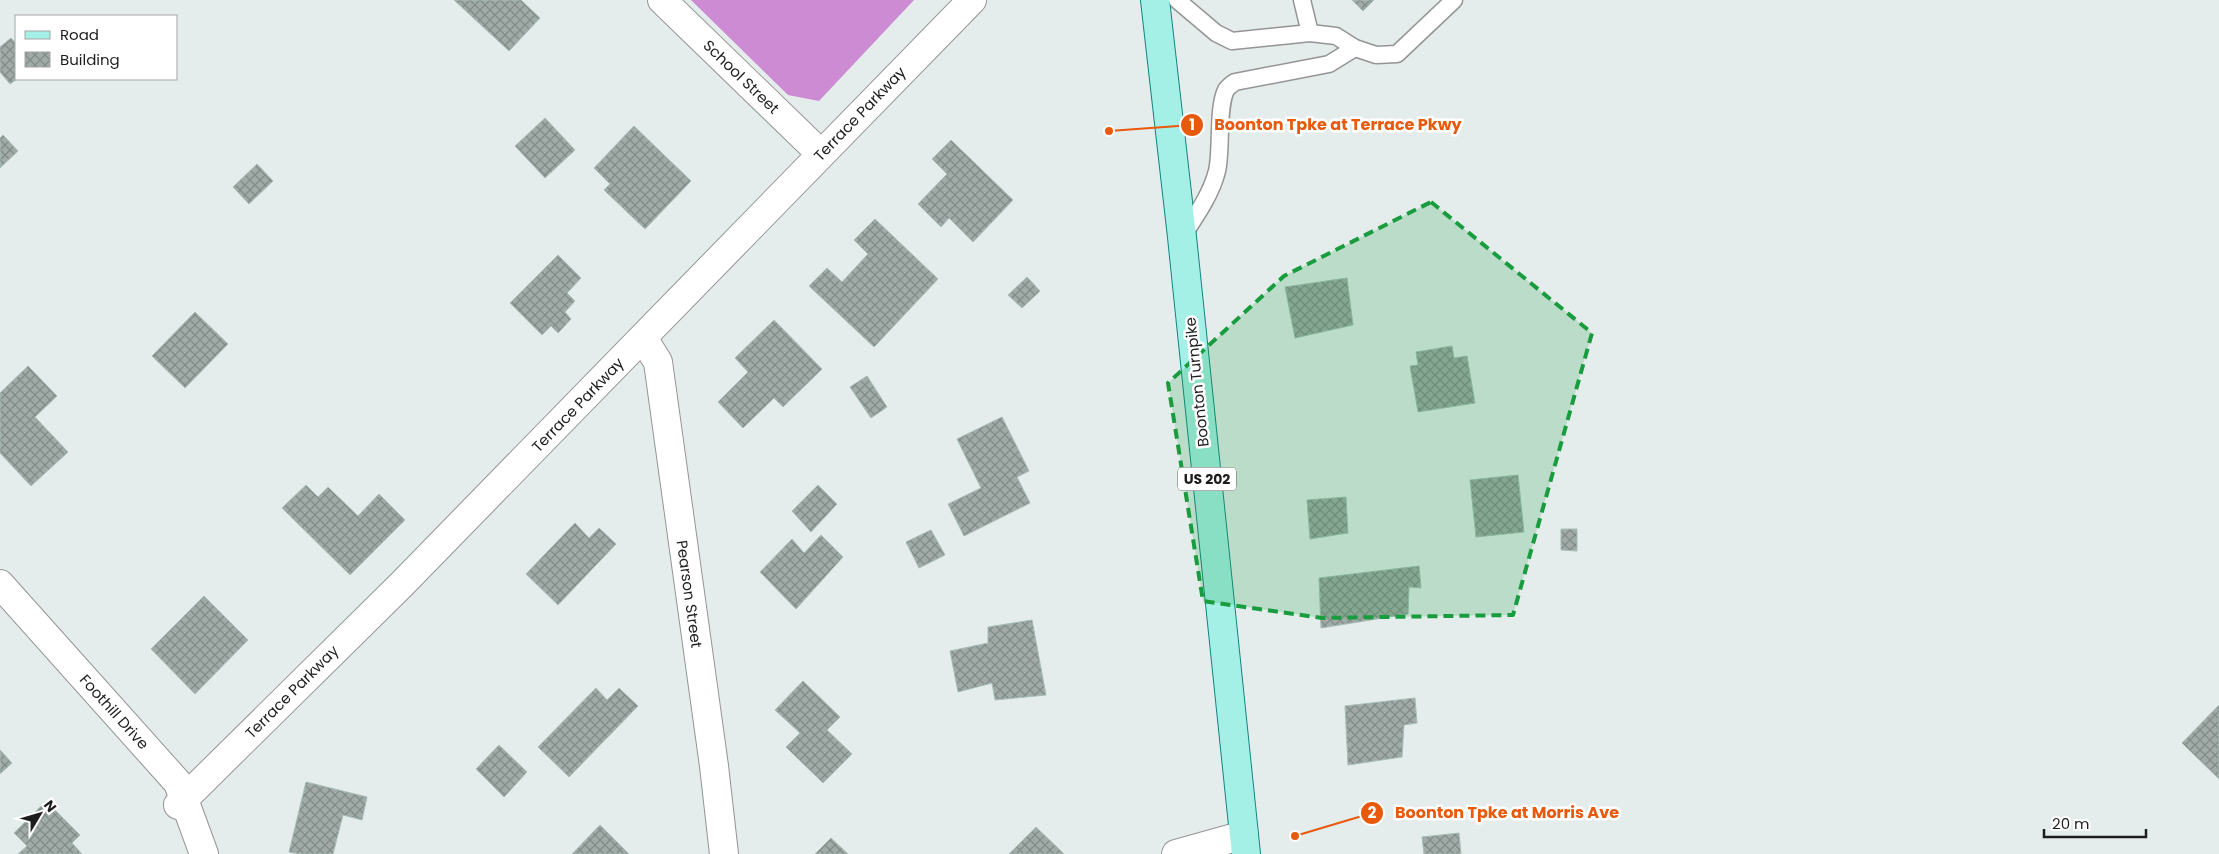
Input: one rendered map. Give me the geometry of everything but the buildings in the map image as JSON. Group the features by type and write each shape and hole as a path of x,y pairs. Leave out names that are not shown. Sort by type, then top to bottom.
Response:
{"main road":[{"name":"Boonton Turnpike","path":"1155,0 1182,237 1245,845"}],"street":[{"name":"School Street","path":"662,0 821,154"},
{"name":"Terrace Parkway","path":"181,802 401,584 972,0"},
{"name":"Pearson Street","path":"643,338 658,362 714,766 724,854"},
{"name":"Foothill Drive","path":"0,584 178,783 181,802 204,854"},
{"path":"1176,854 1245,845"}],"lane":[{"path":"1177,0 1216,33 1232,41 1310,33 1336,36 1356,48 1376,55 1397,54 1454,0"},
{"path":"1302,0 1310,33"},
{"path":"1182,237 1204,202 1216,172 1221,115 1226,90 1235,82 1329,64 1356,48"}],"highlighted area":[{"path":"1431,202 1592,333 1513,615 1322,618 1203,601 1168,383 1284,276"}],"shaded area":[{"path":"691,0 914,0 819,101 788,95"}],"place":[{"name":"Boonton Tpke at Terrace Pkwy","path":"1109,131"},
{"name":"Boonton Tpke at Morris Ave","path":"1295,836"}]}
